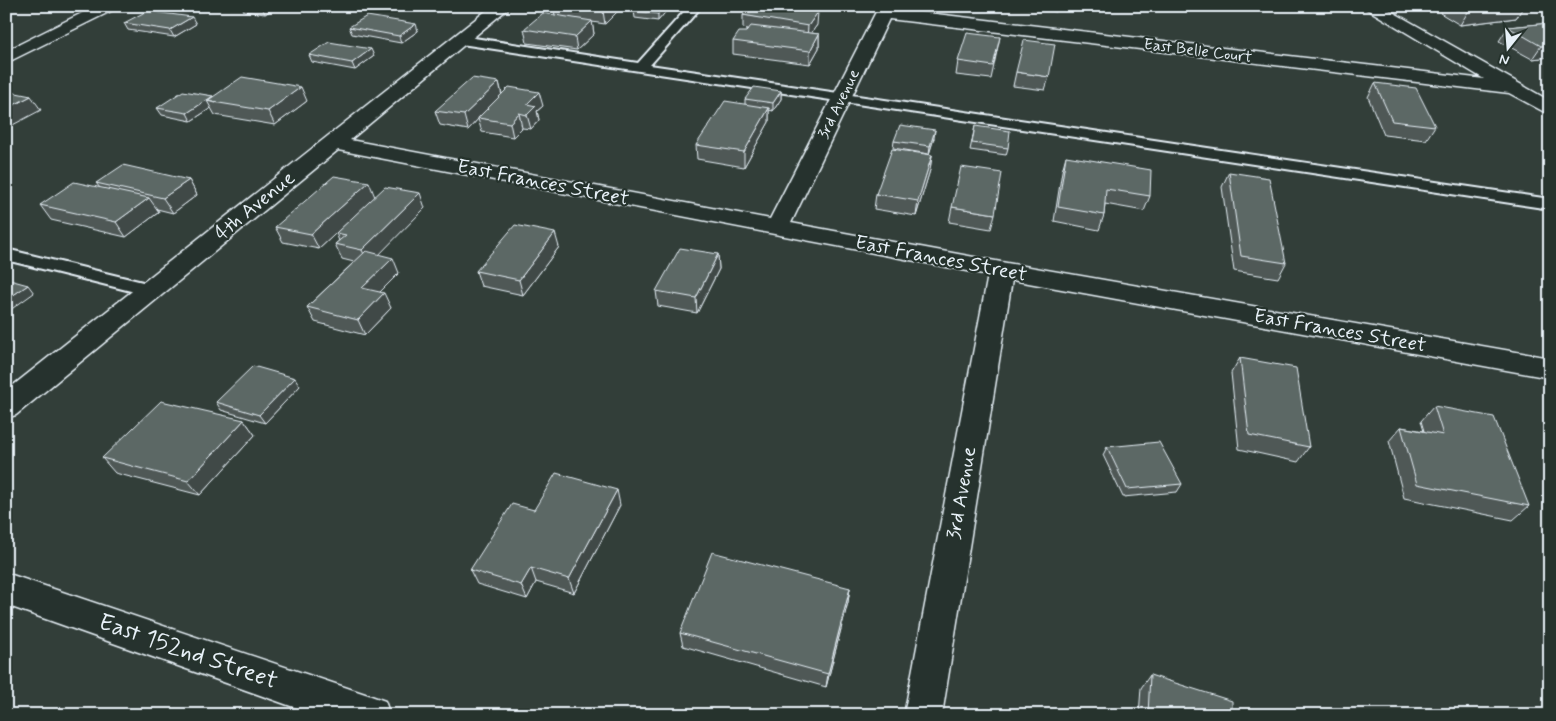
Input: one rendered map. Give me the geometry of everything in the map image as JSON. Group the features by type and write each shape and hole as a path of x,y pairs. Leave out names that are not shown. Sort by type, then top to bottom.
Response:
{"street":[{"path":"6,58 109,6"},
{"name":"4th Avenue","path":"6,407 503,6"},
{"path":"1370,6 1550,109"},
{"name":"East Belle Court","path":"885,10 1513,88"},
{"name":"3rd Avenue","path":"777,228 885,10"},
{"name":"East Frances Street","path":"334,143 1001,270 1550,368"},
{"name":"3rd Avenue","path":"923,715 1001,270"},
{"name":"East 152nd Street","path":"6,589 371,715"}],"lane":[{"path":"641,67 696,6"},
{"path":"461,40 1550,204"},
{"path":"6,254 151,290"}],"building":[{"path":"565,6 608,6 603,11"},
{"path":"638,6 664,6 658,14 634,11"},
{"path":"751,6 781,6 818,12 808,26 743,15"},
{"path":"1458,6 1512,6 1468,12"},
{"path":"147,11 192,17 170,30 124,23"},
{"path":"543,13 592,21 575,37 524,29"},
{"path":"367,16 416,24 399,36 349,27"},
{"path":"1550,23 1550,45 1541,46 1508,27"},
{"path":"751,26 819,34 810,51 733,41 739,32 746,32"},
{"path":"967,33 1000,37 993,66 958,61"},
{"path":"1024,40 1055,44 1049,77 1016,72"},
{"path":"329,42 371,49 352,63 309,55"},
{"path":"242,77 301,87 268,111 207,101"},
{"path":"472,78 499,82 464,115 435,111"},
{"path":"1375,83 1416,88 1435,126 1392,121"},
{"path":"509,87 539,92 527,104 536,106 527,115 519,113 510,123 478,118"},
{"path":"754,87 781,91 773,103 745,99"},
{"path":"6,91 31,96 6,109"},
{"path":"183,91 213,96 187,113 157,108"},
{"path":"725,101 769,108 744,152 696,145"},
{"path":"900,125 935,130 930,146 894,141"},
{"path":"975,126 1010,131 1008,148 972,143"},
{"path":"892,149 932,155 918,201 876,194"},
{"path":"1066,156 1151,170 1150,196 1106,189 1104,215 1058,207"},
{"path":"123,165 189,180 163,198 96,183"},
{"path":"961,167 1002,173 995,214 952,207"},
{"path":"1229,172 1269,178 1286,263 1241,256"},
{"path":"334,176 369,182 311,234 275,227"},
{"path":"74,182 149,198 116,222 40,205"},
{"path":"385,187 420,193 362,250 335,244 346,235 336,233"},
{"path":"515,225 555,233 519,280 476,271"},
{"path":"680,248 718,254 696,298 656,291"},
{"path":"366,251 393,258 362,288 384,293 358,320 307,307"},
{"path":"6,279 28,285 6,300"},
{"path":"1240,358 1296,368 1309,447 1249,435"},
{"path":"253,366 295,378 259,415 216,402"},
{"path":"161,401 244,420 188,481 102,458"},
{"path":"1434,406 1494,417 1529,506 1417,484 1401,427 1443,435"},
{"path":"1159,442 1182,484 1127,489 1107,447"},
{"path":"556,473 617,490 569,579 531,568 521,585 470,570 512,504 534,510"},
{"path":"712,552 850,588 828,674 680,633"},
{"path":"1150,675 1232,701 1232,715 1148,715"}]}
